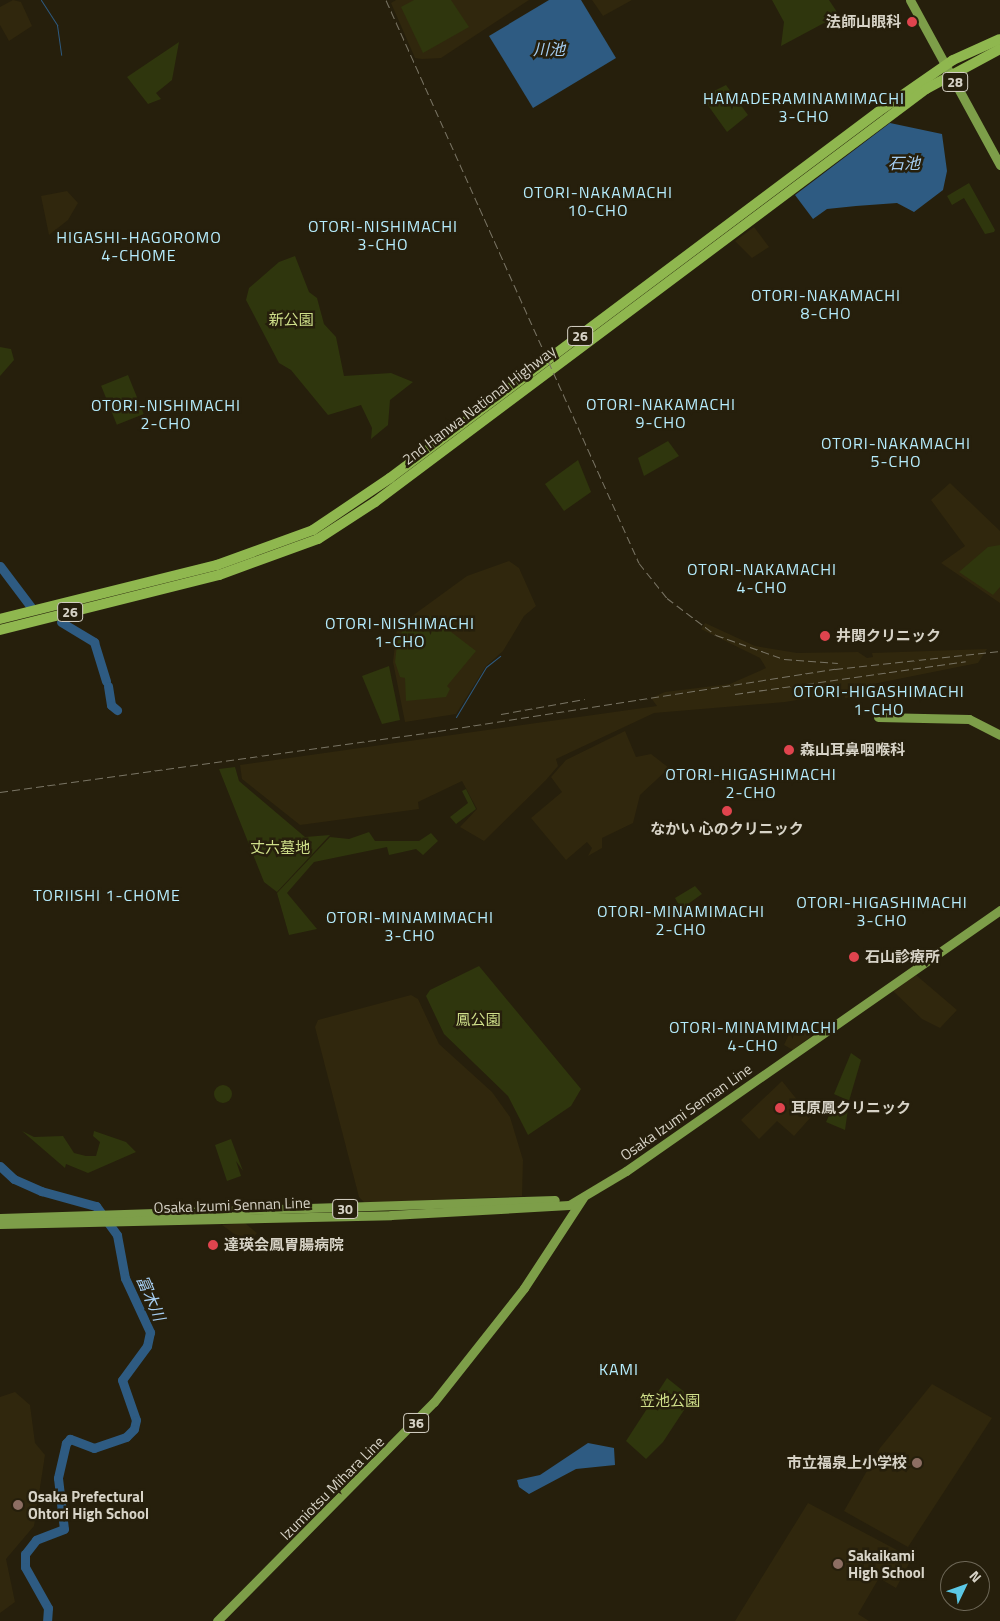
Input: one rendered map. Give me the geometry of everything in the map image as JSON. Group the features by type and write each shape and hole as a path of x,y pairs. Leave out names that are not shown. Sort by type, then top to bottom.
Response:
{"highway":[{"name":"2nd Hanwa National Highway","path":"0,619 218,565 313,530 354,504 948,69 1000,39"},
{"name":"2nd Hanwa National Highway","path":"0,630 219,575 318,539 375,502 948,69 1000,49"}],"main road":[{"name":"28","path":"910,0 1000,165"},
{"path":"878,716 969,720 1000,734"},
{"name":"Osaka Izumi Sennan Line","path":"0,1224 541,1208 583,1198 1000,910"},
{"name":"Izumiotsu Mihara Line","path":"217,1621 434,1402 524,1288 583,1198"},
{"name":"Osaka Izumi Sennan Line","path":"0,1218 106,1220"}],"shaded area":[{"path":"13,0 21,2 32,26 9,41 0,25 0,7"},
{"path":"396,0 529,0 441,58 422,59 415,58 391,3"},
{"path":"592,0 632,0 603,16"},
{"path":"67,191 78,203 68,220 49,235 41,196"},
{"path":"754,227 769,247 752,258 735,241"},
{"path":"950,483 1000,531 1000,603 941,563 965,546 931,500"},
{"path":"509,561 519,568 536,606 524,616 503,651 486,666 456,714 405,722 393,662 397,627 467,576"},
{"path":"705,623 755,646 797,653 858,652 867,658 873,657 872,653 987,649 978,663 868,685 865,696 845,698 844,692 785,702 654,713 556,759 558,766 546,780 484,841 460,827 477,809 462,781 418,802 419,809 300,825 242,779 240,765 657,706 651,698 665,692 730,684 766,668 760,658 701,629"},
{"path":"625,731 636,757 651,754 669,768 640,795 633,823 602,838 602,848 588,856 592,848 587,842 566,860 531,818 562,792 551,777 566,760"},
{"path":"916,975 957,1010 940,1028 922,1019 892,990"},
{"path":"411,995 418,999 439,1044 492,1092 510,1117 523,1160 522,1196 365,1203 359,1197 315,1027 318,1020"},
{"path":"795,1021 814,1034 793,1050 784,1045"},
{"name":"耳原鳳クリニック","path":"782,1081 811,1117 794,1136 777,1121 759,1139 741,1120"},
{"path":"245,1223 257,1233 248,1244 222,1225"},
{"name":"市立福泉上小学校","path":"932,1384 992,1418 908,1547 844,1511 880,1448"},
{"name":"Osaka Prefectural Ohtori High School","path":"15,1392 30,1405 35,1443 45,1455 34,1526 6,1559 15,1602 0,1613 0,1397"},
{"name":"Sakaikami High School","path":"808,1503 912,1558 896,1588 879,1578 858,1614 869,1621 735,1621"}],"green space":[{"path":"414,0 451,0 469,27 423,53 401,7"},
{"path":"772,0 829,0 839,15 781,46 784,22"},
{"path":"179,42 172,80 156,93 161,99 148,104 127,77"},
{"path":"726,85 748,115 727,132 702,97"},
{"path":"969,183 995,230 994,232 985,234 964,198 952,205 947,196"},
{"name":"新公園","path":"295,256 309,292 317,298 324,324 336,337 344,376 391,373 413,382 390,400 388,425 371,439 372,428 361,405 328,415 291,370 279,363 246,300 249,288 279,262"},
{"path":"0,347 11,349 14,360 0,376"},
{"path":"128,375 144,414 117,425 101,386"},
{"path":"668,441 679,456 644,476 638,458"},
{"path":"578,460 591,492 564,511 545,484"},
{"path":"1000,545 1000,587 993,595 959,572 988,547"},
{"path":"429,615 476,651 447,686 450,689 446,697 406,701 405,678 400,677 395,662 397,644 404,626"},
{"path":"389,666 400,720 382,724 362,676"},
{"name":"丈六墓地","path":"235,767 239,781 305,837 330,835 277,892 264,882 219,769"},
{"path":"466,789 476,809 456,824 450,817 468,803 462,791"},
{"path":"369,832 375,841 419,841 431,833 438,841 423,855 416,849 389,855 387,847 314,862 287,893 317,929 289,935 277,893 330,837 349,839"},
{"path":"695,886 702,894 681,909 675,898"},
{"name":"鳳公園","path":"479,966 581,1089 571,1106 528,1135 508,1096 444,1034 426,996 430,990"},
{"path":"851,1053 861,1060 849,1101 834,1094"},
{"path":"223,1085 231,1090 232,1094 227,1102 223,1103 215,1098 214,1094 219,1086"},
{"path":"835,1103 848,1109 845,1130 826,1122"},
{"path":"22,1131 34,1137 63,1136 74,1153 96,1156 100,1142 93,1136 94,1131 126,1142 136,1152 88,1173 66,1164 65,1168"},
{"path":"231,1139 243,1171 236,1161 241,1176 227,1181 215,1145"},
{"name":"笠池公園","path":"667,1378 687,1394 688,1404 663,1442 646,1459 626,1441"}],"water":[{"name":"川池","path":"549,0 581,0 616,58 533,108 489,36"},
{"name":"石池","path":"890,123 942,134 947,171 943,190 914,212 897,203 827,209 813,219 795,195"},
{"path":"588,1443 614,1448 615,1465 576,1469 529,1494 519,1487 517,1480 540,1475"}],"waterway":[{"path":"41,0 57,25 61,55"},
{"path":"0,566 31,607"},
{"path":"61,622 94,642 106,681"},
{"path":"456,717 486,667 500,656"},
{"path":"108,686 111,705 117,710"},
{"name":"富木川","path":"0,1166 14,1179 41,1191 96,1206 117,1235 125,1278 150,1332 147,1346 122,1380 136,1420 134,1429 126,1437 94,1448 70,1439 66,1443 58,1478 64,1529 36,1540 25,1554 25,1567 48,1608 47,1621"}],"railway":[{"path":"386,0 639,563 667,598 716,635 784,659 838,663"},
{"path":"0,792 438,731 835,669 1000,651"},
{"path":"735,694 966,661"},
{"path":"501,714 585,699"}],"place":[{"name":"法師山眼科","path":"912,22"},
{"name":"井関クリニック","path":"825,636"},
{"name":"森山耳鼻咽喉科","path":"789,750"},
{"name":"なかい 心のクリニック","path":"727,811"},
{"name":"石山診療所","path":"854,957"},
{"name":"耳原鳳クリニック","path":"780,1108"},
{"name":"達瑛会鳳胃腸病院","path":"213,1245"},
{"name":"市立福泉上小学校","path":"917,1463"},
{"name":"Osaka Prefectural Ohtori High School","path":"18,1505"},
{"name":"Sakaikami High School","path":"838,1564"}],"district":[{"name":"HAMADERAMINAMIMACHI 3-CHO","path":"804,107"},
{"name":"OTORI-NAKAMACHI 10-CHO","path":"598,201"},
{"name":"OTORI-NISHIMACHI 3-CHO","path":"383,235"},
{"name":"HIGASHI-HAGOROMO 4-CHOME","path":"139,246"},
{"name":"OTORI-NAKAMACHI 8-CHO","path":"826,304"},
{"name":"OTORI-NAKAMACHI 9-CHO","path":"661,413"},
{"name":"OTORI-NISHIMACHI 2-CHO","path":"166,414"},
{"name":"OTORI-NAKAMACHI 5-CHO","path":"896,452"},
{"name":"OTORI-NAKAMACHI 4-CHO","path":"762,578"},
{"name":"OTORI-NISHIMACHI 1-CHO","path":"400,632"},
{"name":"OTORI-HIGASHIMACHI 1-CHO","path":"879,700"},
{"name":"OTORI-HIGASHIMACHI 2-CHO","path":"751,783"},
{"name":"TORIISHI 1-CHOME","path":"107,895"},
{"name":"OTORI-HIGASHIMACHI 3-CHO","path":"882,911"},
{"name":"OTORI-MINAMIMACHI 2-CHO","path":"681,920"},
{"name":"OTORI-MINAMIMACHI 3-CHO","path":"410,926"},
{"name":"OTORI-MINAMIMACHI 4-CHO","path":"753,1036"},
{"name":"KAMI","path":"619,1369"}]}
